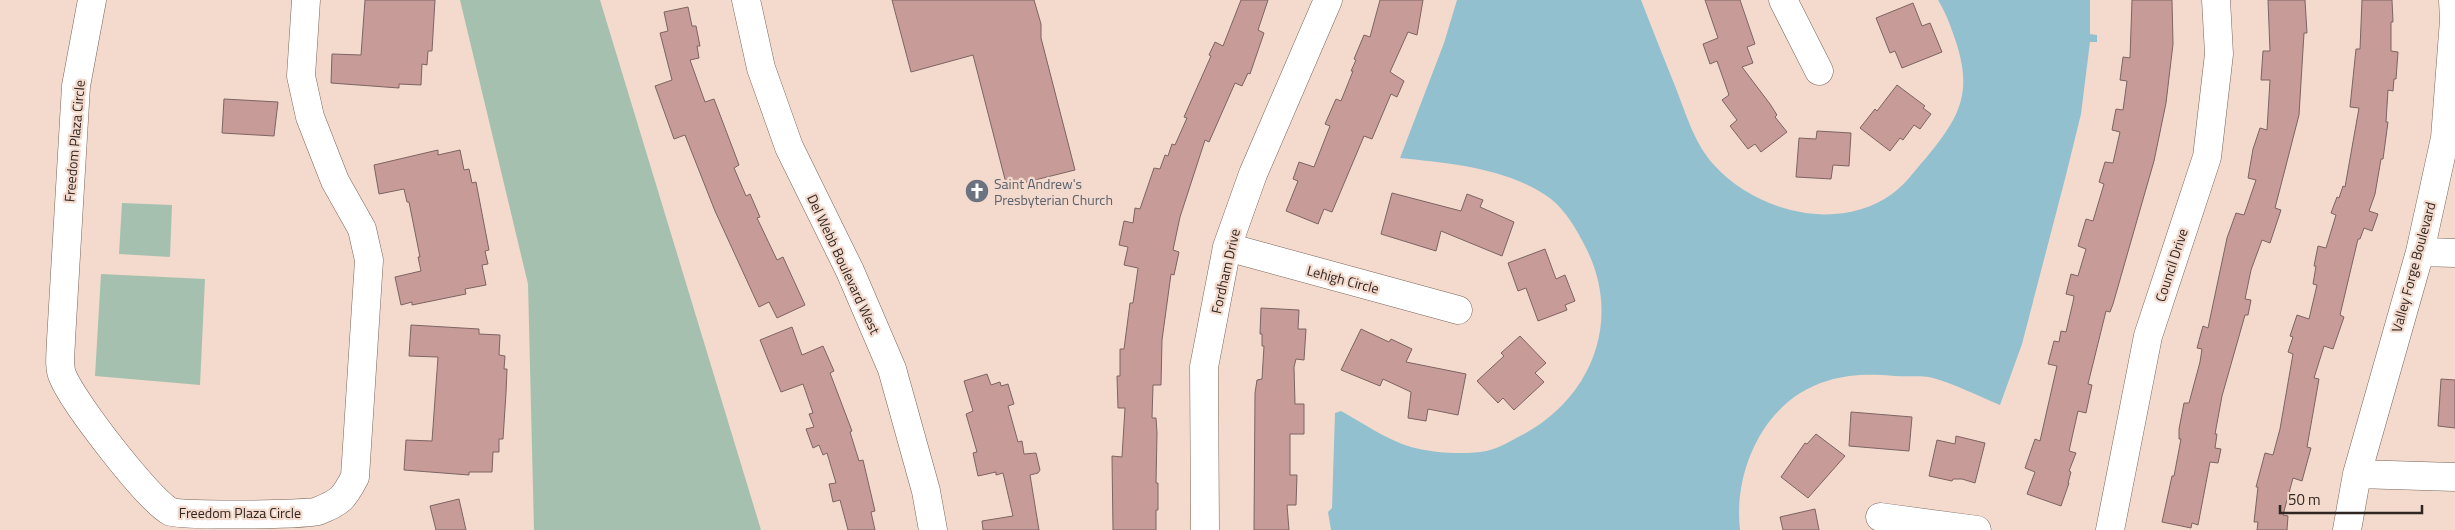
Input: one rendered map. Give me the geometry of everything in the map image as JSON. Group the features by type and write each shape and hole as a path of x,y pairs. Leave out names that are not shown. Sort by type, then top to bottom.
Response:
{"street":[{"name":"Freedom Plaza Circle","path":"92,0 76,86 61,340 62,375 77,403 154,500 173,513 194,515 316,512 344,498 355,476 369,260 362,229 335,181 310,117 301,76 306,0"},
{"name":"Del Webb Boulevard West","path":"746,0 761,68 789,147 850,270 892,368 926,491 933,530"},
{"name":"Fordham Drive","path":"1205,530 1204,367 1227,247 1253,174 1328,0"},
{"path":"1782,0 1819,71"},
{"name":"Council Drive","path":"2110,530 2148,336 2206,157 2219,54 2216,0"},
{"name":"Valley Forge Boulevard","path":"2347,530 2357,474 2420,252 2444,138 2454,13"},
{"name":"Lehigh Circle","path":"1227,247 1458,310"},
{"path":"2420,252 2455,253"},
{"path":"2357,474 2455,477"},
{"path":"1880,516 1977,530"}],"green space":[{"path":"460,0 600,0 761,530 534,530 528,284"},
{"path":"122,203 172,205 170,257 119,254"},
{"path":"101,274 205,279 200,385 95,376"}],"water":[{"path":"1457,0 1641,0 1692,130 1707,157 1732,181 1752,195 1798,212 1823,214 1847,213 1870,206 1892,194 1926,158 1947,130 1954,117 1960,105 1963,91 1961,60 1950,26 1938,0 2090,0 2090,34 2097,35 2097,42 2090,42 2081,114 2022,344 2000,405 1950,383 1924,377 1852,376 1827,381 1805,390 1786,403 1770,420 1748,461 1739,507 1740,530 1331,530 1328,512 1332,508 1335,413 1341,411 1384,436 1411,447 1449,453 1491,450 1524,434 1548,418 1568,399 1583,377 1594,353 1600,328 1601,302 1597,275 1579,234 1566,215 1551,199 1517,180 1498,174 1458,165 1400,158 1444,43"}],"building":[{"path":"365,0 435,0 432,51 428,51 427,65 422,64 421,85 399,84 399,88 331,83 332,54 361,55"},
{"path":"892,0 1034,0 1041,24 1041,38 1075,170 1007,187 973,55 911,72"},
{"path":"1241,0 1268,0 1258,30 1264,33 1250,74 1248,73 1242,86 1235,83 1209,142 1205,140 1180,217 1173,250 1179,252 1174,275 1171,274 1162,340 1161,385 1153,385 1152,418 1156,418 1157,433 1156,483 1158,483 1158,510 1156,510 1156,530 1113,530 1112,456 1122,457 1125,408 1118,408 1117,376 1120,376 1120,349 1124,349 1130,303 1133,303 1138,268 1124,265 1128,247 1119,245 1124,221 1133,223 1135,208 1140,209 1154,168 1160,169 1165,155 1168,156 1172,144 1175,145 1187,118 1184,117 1211,56 1209,55 1215,42 1223,46"},
{"path":"1380,0 1423,0 1417,35 1408,32 1390,72 1404,81 1397,97 1391,94 1372,139 1364,136 1332,212 1324,209 1318,224 1286,211 1298,181 1293,179 1299,162 1314,167 1330,126 1325,124 1336,99 1341,101 1353,71 1351,71 1356,60 1354,59 1364,35 1370,37"},
{"path":"1705,0 1740,0 1755,44 1747,47 1753,63 1742,67 1770,104 1777,115 1775,117 1787,132 1761,152 1755,144 1748,149 1730,126 1737,120 1722,100 1729,95 1717,61 1710,64 1703,44 1718,38"},
{"path":"2132,0 2172,0 2173,44 2166,103 2154,161 2113,304 2110,312 2106,311 2088,384 2092,385 2086,413 2078,411 2069,451 2076,453 2069,471 2071,472 2069,483 2061,506 2027,494 2035,472 2025,468 2035,439 2040,441 2057,366 2048,364 2054,341 2059,342 2061,331 2066,332 2074,296 2066,294 2071,274 2078,276 2086,249 2078,246 2086,219 2093,221 2104,184 2099,182 2105,162 2113,163 2120,132 2112,130 2116,109 2123,110 2127,81 2120,80 2123,57 2130,58"},
{"path":"2268,0 2305,0 2307,33 2304,33 2299,115 2275,208 2281,210 2270,243 2262,240 2251,270 2245,299 2251,300 2248,315 2245,315 2222,396 2215,434 2217,434 2215,448 2221,449 2218,463 2210,462 2198,525 2192,523 2191,528 2162,522 2181,439 2179,439 2179,429 2184,403 2189,403 2200,362 2202,349 2197,348 2203,326 2208,328 2227,238 2236,213 2244,215 2256,180 2248,178 2253,149 2260,128 2267,130 2270,80 2261,80 2263,51 2270,51"},
{"path":"2362,0 2392,0 2391,51 2398,52 2393,91 2388,90 2386,122 2388,122 2383,159 2381,159 2375,194 2369,211 2378,214 2372,231 2364,228 2360,239 2358,239 2340,315 2344,317 2333,349 2324,346 2314,378 2319,379 2307,447 2311,448 2302,481 2293,478 2283,515 2288,516 2287,530 2257,530 2258,522 2254,522 2258,487 2256,487 2265,453 2273,455 2280,429 2293,354 2288,352 2293,337 2290,336 2297,315 2309,319 2317,285 2313,284 2318,246 2326,248 2336,215 2331,213 2337,197 2339,198 2343,186 2345,187 2359,108 2350,107 2356,49 2360,49"},
{"path":"1913,3 1922,26 1930,23 1942,52 1902,68 1895,51 1890,53 1876,18"},
{"path":"688,7 692,26 696,26 700,46 697,46 699,58 690,60 705,102 714,99 739,165 734,168 746,196 750,194 760,217 757,218 777,260 783,257 805,305 777,318 769,302 759,307 715,211 685,135 674,139 655,86 672,80 660,33 668,31 664,12"},
{"path":"1897,85 1925,106 1923,108 1931,114 1920,129 1914,125 1903,140 1900,138 1890,151 1860,128 1875,109 1877,111"},
{"path":"224,99 278,102 274,136 222,133"},
{"path":"1817,131 1851,133 1849,166 1833,165 1831,179 1796,177 1799,138 1816,139"},
{"path":"438,150 438,155 460,150 464,170 469,169 472,183 476,182 489,250 485,251 488,264 482,265 486,285 465,289 466,294 412,305 412,302 401,305 395,277 421,271 418,257 420,257 409,202 407,202 404,189 379,194 374,165"},
{"path":"1392,193 1461,211 1467,194 1483,200 1480,207 1514,222 1502,256 1441,231 1436,251 1381,234"},
{"path":"1545,249 1556,279 1565,275 1575,301 1565,305 1567,310 1538,321 1526,288 1518,291 1508,263"},
{"path":"1261,308 1299,310 1298,329 1306,329 1304,360 1296,359 1294,367 1295,404 1304,404 1304,434 1290,434 1290,475 1297,475 1296,505 1287,505 1289,530 1254,530 1255,393 1257,380 1262,379 1264,346 1262,346 1262,334 1260,334"},
{"path":"411,325 479,329 479,334 500,335 499,355 505,356 504,369 507,369 506,393 503,439 499,439 499,452 493,452 492,472 469,472 469,475 404,470 406,440 432,441 438,357 409,356"},
{"path":"792,327 802,355 823,346 834,371 830,373 852,431 850,432 859,461 863,460 875,511 871,512 875,530 848,530 840,500 833,502 829,484 836,483 827,453 823,455 819,445 813,448 806,429 814,427 809,414 813,413 803,384 781,392 760,340"},
{"path":"1361,329 1389,342 1391,339 1412,349 1406,362 1466,374 1458,415 1428,409 1426,421 1408,418 1411,392 1383,379 1380,386 1341,370"},
{"path":"1520,336 1546,363 1535,373 1544,382 1514,410 1503,398 1498,403 1477,381 1504,356 1501,353"},
{"path":"987,374 991,385 1000,382 1001,386 1008,384 1014,404 1008,406 1018,442 1022,441 1024,454 1036,453 1040,470 1038,473 1030,475 1039,530 983,530 982,521 1013,516 1003,473 996,475 996,472 978,476 973,453 977,452 966,414 973,411 964,381"},
{"path":"2441,379 2455,380 2455,428 2438,426"},
{"path":"1851,412 1912,417 1909,451 1849,446"},
{"path":"1816,434 1845,456 1808,498 1781,477 1805,443 1807,444"},
{"path":"1956,436 1985,443 1975,483 1962,479 1953,479 1952,481 1929,476 1937,440 1955,444"},
{"path":"459,499 466,530 436,530 430,506"},
{"path":"1815,509 1819,530 1783,530 1780,517"}],"place":[{"name":"Saint Andrew's Presbyterian Church","path":"977,191"}]}
